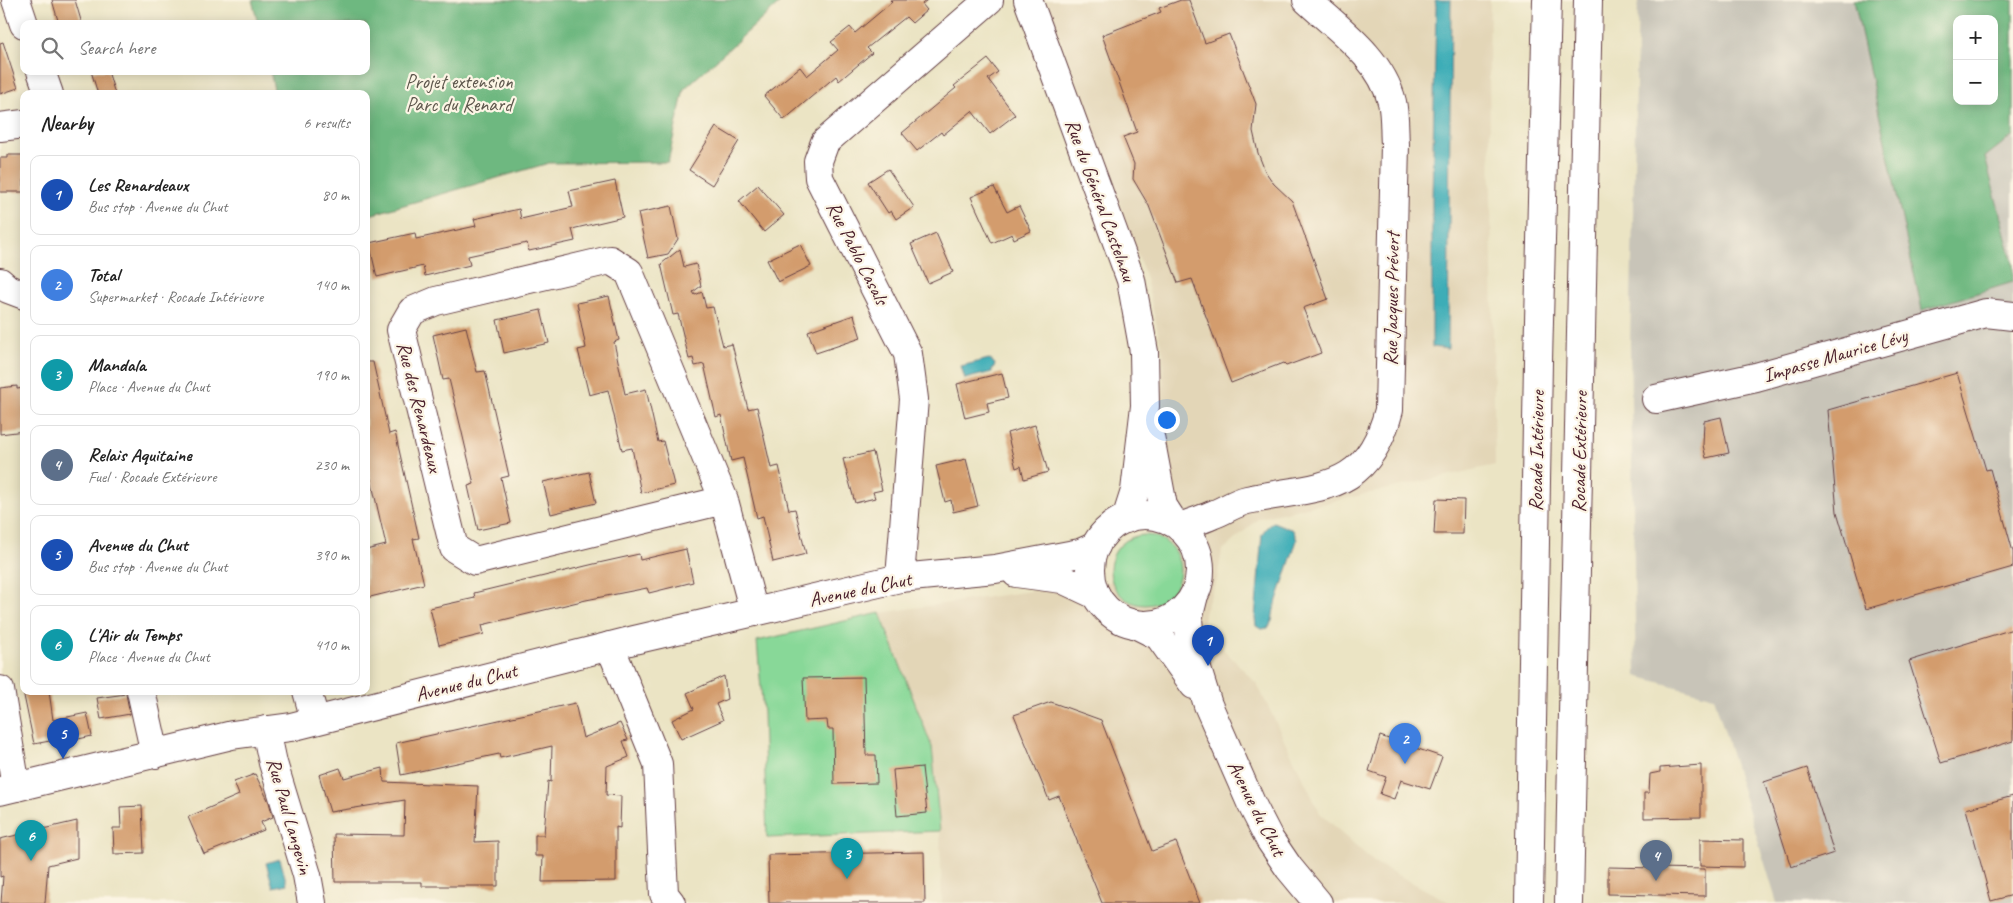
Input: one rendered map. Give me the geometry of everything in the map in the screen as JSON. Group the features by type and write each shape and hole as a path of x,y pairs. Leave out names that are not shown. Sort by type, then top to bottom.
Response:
{"main road":[{"path":"16,0 23,20"},
{"name":"Rue Pablo Casals","path":"900,578 914,399 908,354 819,178 818,161 825,142 989,0"},
{"name":"Rue du Général Castelnau","path":"1028,0 1131,280 1144,352 1145,406 1135,491 1126,519"},
{"name":"Rue Jacques Prévert","path":"1177,525 1214,515 1230,505 1246,500 1325,486 1346,477 1358,469 1376,448 1383,434 1389,410 1395,144 1392,102 1384,81 1363,52 1307,0"},
{"name":"Rocade Intérieure","path":"1529,903 1538,361 1547,0"},
{"name":"Rocade Extérieure","path":"1569,903 1588,0"},
{"path":"42,75 48,90"},
{"path":"0,127 20,124"},
{"name":"Rue des Renardeaux","path":"724,500 475,560 454,548 401,330 412,311 436,301 610,260 629,272 724,500 754,612"},
{"path":"0,282 8,289 20,294"},
{"name":"Impasse Maurice Lévy","path":"1656,399 1756,377 1986,313 2013,316"},
{"name":"Rue du Général Castelnau","path":"1145,406 1163,506 1177,525"},
{"path":"1142,515 1159,517 1177,525 1192,540 1199,556 1198,585 1192,599 1182,611 1168,620 1152,625 1135,624 1119,618 1106,608 1096,595 1091,580 1090,566 1096,546 1110,528 1126,519 1142,515"},
{"path":"1199,556 1214,515"},
{"name":"Avenue du Chut","path":"8,789 232,735 291,726 610,646 900,578 994,569 1080,554 1096,546"},
{"name":"Avenue du Chut","path":"994,569 1062,580 1096,595"},
{"name":"Avenue du Chut","path":"1192,599 1188,619 1192,650 1208,705 1251,803 1270,840 1289,868 1318,903"},
{"name":"Avenue du Chut","path":"1135,624 1159,636 1208,705"},
{"path":"610,646 658,764 664,894 671,903"},
{"path":"0,690 8,789"},
{"path":"142,695 155,754"},
{"path":"308,695 315,720"},
{"name":"Rue Paul Langevin","path":"266,730 273,763 307,874 312,903"}],"shaded area":[{"path":"1047,0 1490,0 1489,72 1495,465 1259,518 1222,551 1217,579 1204,613 1203,628 1257,684 1320,813 1375,863 1451,903 942,903 940,831 932,747 880,613 1051,588 1127,580 1160,555 1163,354 1145,275"},
{"path":"1638,0 2013,0 2013,903 1777,903 1714,697 1636,676 1630,344"}],"green space":[{"name":"Projet extension Parc du Renard","path":"252,0 783,0 684,89 668,162 549,163 370,215 370,90 274,90 271,75 370,75 370,20 257,20"},
{"path":"1854,0 2013,0 2013,135 1985,157 2013,264 2013,282 1922,310"},
{"path":"1145,535 1158,538 1170,545 1177,557 1180,570 1177,583 1170,595 1158,602 1145,605 1132,602 1120,595 1113,583 1110,570 1113,557 1120,545 1132,538"},
{"path":"880,613 932,747 940,831 767,838 763,713 757,641"}],"water":[{"path":"1435,0 1451,0 1448,349 1432,347"},
{"path":"989,359 995,364 992,372 965,379 961,366"},
{"path":"1273,522 1293,530 1297,540 1274,609 1272,621 1268,628 1261,629 1256,626 1255,618 1262,534"},
{"path":"280,859 287,884 273,887 266,863"}],"building":[{"path":"52,0 75,0 81,20 58,20"},
{"path":"890,0 927,0 922,4 927,10 912,23 906,17 867,48 872,53 839,81 836,76 784,120 764,96 800,67 807,76 838,50 831,42 850,27 855,33 892,2"},
{"path":"1181,0 1189,0 1205,43 1229,34 1256,104 1253,131 1258,153 1265,171 1274,184 1292,201 1328,299 1303,308 1321,353 1286,366 1283,363 1231,383 1192,279 1178,283 1149,206 1133,179 1134,164 1123,137 1137,132 1102,35 1161,12 1159,8"},
{"path":"3,42 18,88 0,94 0,43"},
{"path":"988,59 998,72 988,79 1015,115 990,134 972,111 943,135 941,132 917,151 902,133 956,88 954,86"},
{"path":"92,75 109,75 114,90 97,90"},
{"path":"716,127 739,141 712,185 689,170"},
{"path":"8,155 20,155 20,192 0,192 0,158 8,158"},
{"path":"888,169 914,207 896,219 891,211 888,213 868,182"},
{"path":"615,181 623,217 572,229 575,241 529,251 527,243 468,256 470,265 425,276 423,266 377,277 370,243 415,233 416,239 476,226 474,219 519,209 521,219 573,207 569,191"},
{"path":"758,185 784,215 764,232 739,201"},
{"path":"994,187 1007,212 1019,206 1031,231 1014,239 1012,234 992,243 971,197"},
{"path":"671,206 678,239 668,254 648,258 638,213"},
{"path":"936,233 953,272 928,283 911,244"},
{"path":"800,244 811,266 778,282 767,260"},
{"path":"680,249 684,267 696,264 701,286 693,292 695,295 702,292 706,308 713,307 723,346 732,344 748,409 757,407 771,468 779,466 789,510 795,509 806,554 773,562 763,516 757,518 743,458 731,461 721,415 716,417 704,364 695,366 693,358 689,359 678,314 673,315 661,264"},
{"path":"609,296 619,340 614,342 625,394 646,389 658,442 663,441 674,485 641,493 632,448 622,450 608,390 589,395 578,350 586,348 577,303"},
{"path":"541,310 549,343 504,353 497,320"},
{"path":"854,315 861,338 816,353 808,331"},
{"path":"466,327 477,372 485,371 509,476 501,478 511,523 478,530 468,486 474,484 449,379 443,380 433,335"},
{"path":"370,362 373,362 389,434 395,432 419,538 413,539 424,584 370,597 370,549 386,545 370,475"},
{"path":"1002,373 1008,398 987,403 989,412 965,418 957,384"},
{"path":"1957,373 1986,470 1990,469 2013,552 2013,567 1866,609 1837,512 1828,410"},
{"path":"17,386 17,389 20,389 20,432 0,434 0,388"},
{"path":"1721,417 1729,453 1706,458 1703,445 1704,421"},
{"path":"1035,425 1048,472 1024,479 1021,466 1016,468 1007,433"},
{"path":"873,452 882,490 873,492 875,498 855,503 843,459"},
{"path":"966,459 978,506 953,512 951,500 945,502 936,466"},
{"path":"589,472 596,503 551,514 543,482"},
{"path":"1436,499 1464,500 1463,534 1434,534"},
{"path":"686,549 693,582 649,593 647,588 586,600 482,625 484,634 439,645 430,608 475,598 474,593 594,564 639,554 640,560"},
{"path":"2013,629 2013,741 1941,763 1909,661"},
{"path":"724,676 727,699 716,704 723,720 681,739 672,720 694,709 687,693"},
{"path":"864,677 866,755 876,755 877,783 834,784 833,729 828,729 827,720 805,721 803,678"},
{"path":"24,695 50,695 53,720 87,713 92,736 56,744 55,740 34,744"},
{"path":"126,695 130,714 101,719 97,698"},
{"path":"1051,702 1101,720 1152,851 1176,842 1200,903 1102,903 1059,796 1049,800 1014,715"},
{"path":"575,703 583,738 620,723 628,740 623,741 629,757 607,766 606,795 621,796 620,828 616,827 616,881 542,882 543,856 535,856 535,835 544,835 548,781 551,782 552,746 500,758 499,754 401,775 396,743"},
{"path":"1380,736 1442,757 1430,789 1401,780 1394,799 1380,794 1386,777 1369,771"},
{"path":"1701,765 1701,817 1644,818 1644,793 1649,793 1650,774 1660,772 1660,768"},
{"path":"922,767 927,813 897,816 893,770"},
{"path":"340,768 344,778 383,768 384,782 478,786 475,842 498,841 498,886 422,886 422,882 335,882 334,834 404,835 405,800 330,812 319,775"},
{"path":"1807,768 1834,853 1791,867 1764,782"},
{"path":"255,774 269,802 273,817 261,822 264,830 204,854 188,817 239,795 234,782"},
{"path":"2013,796 2013,895 1991,901 1966,809"},
{"path":"142,806 144,853 114,854 113,828 121,828 120,807"},
{"path":"77,821 77,858 48,865 45,903 1,903 3,876 0,877 0,839"},
{"path":"1700,839 1743,840 1743,867 1700,866"},
{"path":"924,852 925,903 769,903 768,855"},
{"path":"1608,867 1705,869 1705,896 1608,894"}],"place":[{"name":"Les Renardeaux","path":"1208,666"},
{"name":"Avenue du Chut","path":"63,759"},
{"name":"Total","path":"1405,764"},
{"name":"L'Air du Temps","path":"31,861"},
{"name":"Mandala","path":"847,879"},
{"name":"Relais Aquitaine","path":"1656,881"}]}
